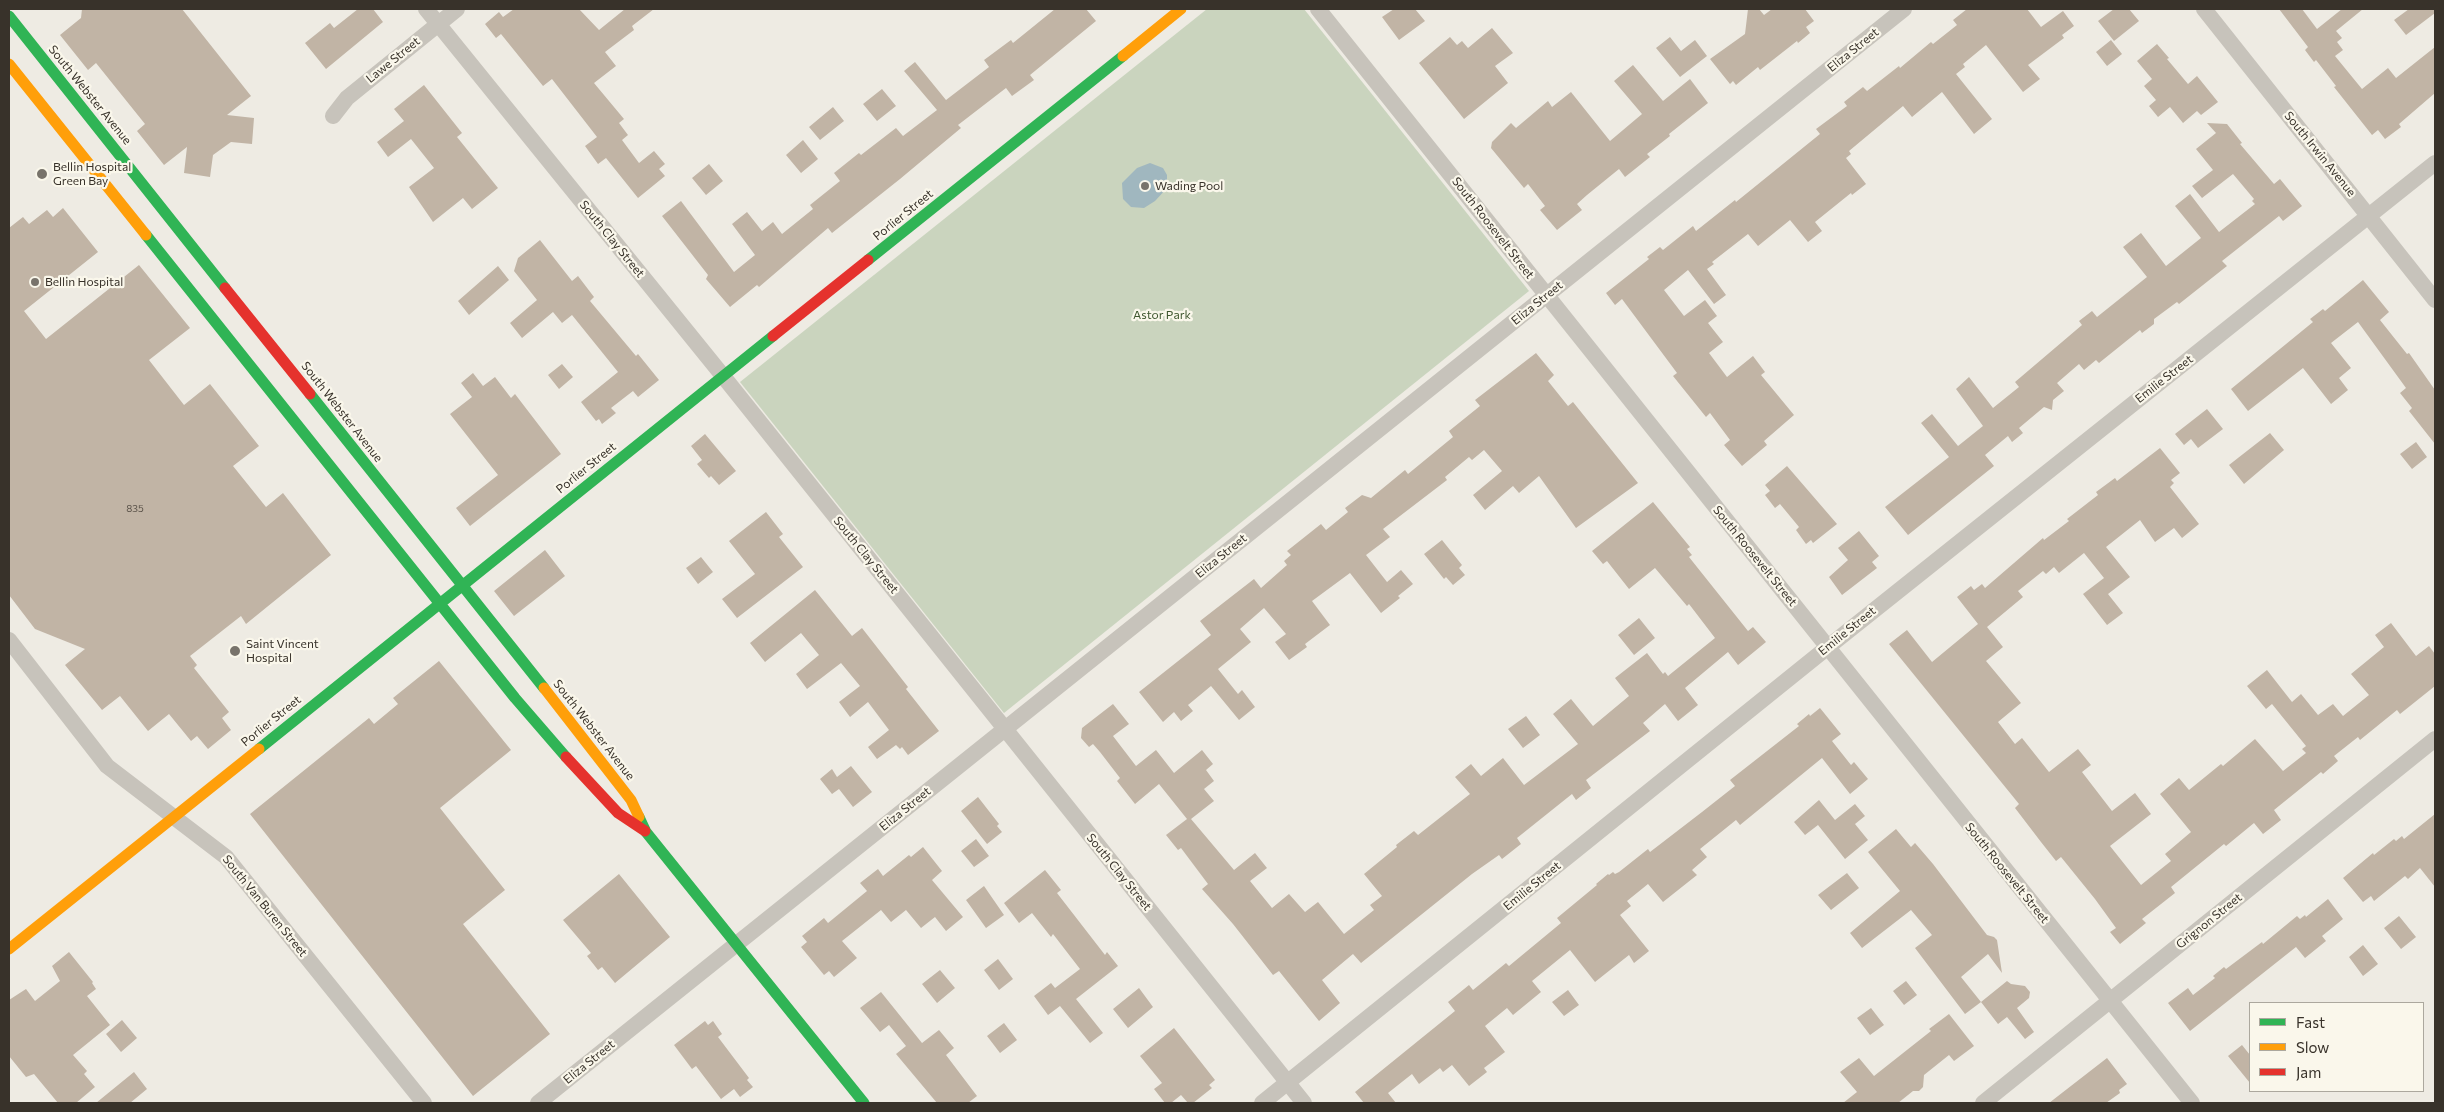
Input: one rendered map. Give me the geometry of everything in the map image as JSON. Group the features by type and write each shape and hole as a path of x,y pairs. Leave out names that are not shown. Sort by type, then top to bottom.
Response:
{"main road":[{"name":"Porlier Street","path":"9,949 438,603 1182,9"},
{"name":"South Webster Avenue","path":"9,16 599,757 631,800 646,832 864,1103"},
{"name":"South Webster Avenue","path":"9,64 514,698 600,795 618,813 646,832"}],"street":[{"name":"South Clay Street","path":"426,9 723,376 1304,1103"},
{"name":"Lawe Street","path":"333,116 347,98 457,9"},
{"name":"South Roosevelt Street","path":"1318,9 2192,1103"},
{"name":"Eliza Street","path":"538,1103 1904,9"},
{"name":"South Irwin Avenue","path":"2204,9 2435,300"},
{"name":"Emilie Street","path":"1262,1103 1828,647 2435,163"},
{"name":"South Van Buren Street","path":"9,640 107,766 226,857 424,1103"},
{"name":"Grignon Street","path":"1983,1103 2435,739"}],"green space":[{"name":"Astor Park","path":"1207,9 1304,9 1529,291 1004,713 740,382"}],"water":[{"name":"Wading Pool","path":"1150,163 1163,168 1167,175 1167,188 1155,201 1144,208 1131,207 1123,199 1122,183 1137,168"}],"building":[{"path":"82,9 182,9 251,96 227,115 254,118 252,144 231,142 213,155 210,177 184,173 187,147 164,165 137,131 145,124 96,63 88,70 60,35 81,18"},
{"path":"358,9 373,9 383,22 326,69 305,43 330,23 334,28"},
{"path":"514,9 579,9 599,30 625,9 654,9 632,26 634,30 605,52 616,66 594,83 624,119 619,123 628,135 622,140 639,163 654,151 665,164 659,169 665,176 638,198 606,158 598,164 585,146 597,137 552,79 543,86 501,34 496,38 485,24 499,12 503,17"},
{"path":"1055,9 1086,9 1096,21 1030,75 1034,80 1012,96 1006,88 958,125 961,128 832,233 828,228 759,287 757,285 730,307 706,279 708,275 662,216 681,201 734,272 755,255 732,224 747,212 762,231 773,222 782,234 813,209 810,205 840,181 834,173 859,153 861,155 896,128 903,136 937,110 904,71 915,62 946,100 989,67 984,60 1011,40 1013,43"},
{"path":"1394,9 1415,9 1425,21 1399,40 1382,17"},
{"path":"1748,9 1759,9 1764,15 1772,9 1805,9 1814,21 1806,27 1810,33 1798,43 1797,41 1760,70 1758,67 1736,85 1733,81 1730,84 1710,59 1745,34"},
{"path":"1967,9 2027,9 2041,27 2063,11 2074,26 2062,35 2064,38 2028,65 2040,79 2023,92 1986,45 1963,64 1965,67 1956,74 1992,119 1974,134 1942,92 1912,117 1903,106 1849,151 1851,154 1846,158 1866,184 1852,195 1851,193 1815,222 1822,231 1808,242 1790,220 1758,246 1748,234 1712,262 1714,264 1707,269 1726,295 1714,304 1688,270 1664,290 1684,316 1705,300 1717,316 1708,323 1723,342 1709,353 1727,377 1753,356 1765,372 1761,375 1794,415 1764,441 1767,445 1742,466 1724,445 1730,440 1710,413 1706,417 1673,376 1677,373 1622,299 1615,305 1606,293 1649,259 1647,257 1660,247 1663,250 1693,226 1696,231 1735,200 1736,202 1820,134 1816,129 1847,106 1844,102 1863,87 1867,91 1899,66 1900,68 1931,42 1933,44 1957,25 1953,20"},
{"path":"2114,9 2129,9 2139,21 2114,41 2098,21"},
{"path":"2279,9 2302,9 2317,29 2342,9 2363,9 2336,31 2342,38 2337,42 2343,50 2335,56 2362,89 2388,68 2396,78 2435,47 2435,93 2399,124 2401,127 2385,139 2378,130 2372,135 2334,87 2336,86 2316,60 2314,62 2305,50 2308,47"},
{"path":"2409,9 2435,9 2435,13 2406,35 2394,20"},
{"path":"1492,28 1513,53 1495,66 1508,83 1464,119 1419,63 1450,37 1457,45 1462,41 1468,48"},
{"path":"1670,37 1681,51 1695,40 1707,56 1680,77 1656,48"},
{"path":"2111,40 2122,54 2107,66 2096,52"},
{"path":"2157,44 2188,84 2197,76 2218,102 2201,115 2197,111 2183,123 2170,107 2158,117 2149,106 2156,100 2144,86 2152,79 2137,61"},
{"path":"1633,65 1663,101 1690,79 1708,103 1669,134 1670,136 1647,154 1650,157 1625,177 1619,169 1587,195 1577,204 1582,210 1557,230 1540,210 1545,206 1528,184 1524,188 1491,148 1492,142 1511,123 1516,128 1548,101 1552,107 1571,92 1610,141 1642,114 1614,81"},
{"path":"424,85 462,133 457,137 498,188 472,209 463,198 433,222 409,187 434,168 411,139 388,157 377,142 404,121 394,109"},
{"path":"882,89 896,106 877,121 863,104"},
{"path":"833,107 844,121 820,140 809,127"},
{"path":"2207,123 2227,124 2242,143 2240,144 2274,184 2280,179 2302,206 2283,221 2279,216 2222,261 2227,266 2179,304 2177,302 2154,319 2154,324 2142,333 2140,330 2099,363 2096,360 2084,370 2079,364 2057,383 2064,391 2053,400 2052,410 2044,407 2019,428 2023,433 2012,442 2008,436 1985,455 1994,466 1908,535 1885,507 1949,457 1921,423 1932,414 1958,446 1983,426 1956,389 1969,377 1993,408 2019,387 2015,382 2082,325 2079,321 2092,311 2097,317 2147,277 2123,247 2141,233 2166,266 2201,238 2175,206 2190,194 2219,232 2255,204 2252,201 2254,199 2233,174 2202,198 2192,186 2213,170 2196,149 2216,133"},
{"path":"803,140 818,159 801,173 786,155"},
{"path":"709,164 723,181 706,195 692,178"},
{"name":"Saint Vincent Hospital","path":"63,208 98,252 24,311 46,339 139,265 190,328 149,360 184,405 210,384 259,446 233,466 266,507 283,493 331,555 246,624 241,616 190,656 197,665 194,668 229,712 222,718 231,730 208,749 197,736 191,741 169,714 148,731 120,696 102,710 65,665 85,649 35,629 9,595 9,228 23,217 29,224 47,210 53,217"},
{"path":"540,240 572,281 578,276 594,297 590,301 636,356 638,354 659,380 638,397 633,391 611,408 616,413 602,424 599,419 596,421 581,402 618,372 572,315 562,323 553,312 522,338 510,323 537,300 514,271 518,258"},
{"path":"498,266 509,280 469,315 458,301"},
{"path":"2363,280 2389,312 2380,320 2407,354 2409,353 2435,390 2435,444 2409,411 2412,408 2400,393 2406,388 2358,322 2331,343 2351,368 2339,378 2348,390 2331,404 2303,368 2248,411 2231,389 2313,322 2310,319 2323,309 2325,311"},
{"path":"1536,353 1554,375 1548,381 1568,406 1573,402 1638,483 1576,528 1539,476 1519,493 1513,486 1485,510 1473,495 1502,471 1484,450 1472,460 1469,457 1445,477 1447,480 1383,529 1390,537 1366,555 1387,582 1401,570 1413,584 1398,596 1400,598 1381,613 1350,573 1312,601 1330,625 1305,644 1307,647 1289,660 1275,642 1286,634 1264,608 1240,629 1251,642 1218,669 1238,694 1242,690 1255,707 1239,720 1211,686 1188,705 1193,711 1181,721 1174,712 1163,722 1139,692 1211,635 1200,621 1254,579 1261,588 1287,565 1284,561 1291,555 1287,551 1321,524 1326,530 1348,512 1345,508 1362,495 1371,498 1405,470 1408,474 1453,437 1449,431 1480,406 1475,400"},
{"path":"562,364 573,377 559,389 548,375"},
{"path":"473,373 483,386 495,377 511,398 515,394 561,454 470,526 456,508 498,475 450,414 472,397 461,383"},
{"path":"2207,409 2223,429 2198,448 2191,439 2184,445 2175,434"},
{"path":"2270,433 2284,450 2244,484 2229,465"},
{"path":"705,434 736,471 719,485 711,476 709,478 697,464 702,460 691,446"},
{"path":"2416,442 2427,457 2412,469 2400,454"},
{"path":"2160,448 2180,473 2171,480 2174,483 2170,487 2199,524 2182,538 2174,528 2155,542 2140,520 2106,547 2130,577 2108,594 2123,613 2107,625 2083,594 2104,578 2084,553 2059,573 2054,567 2046,574 2043,571 2018,591 2023,597 1987,627 2003,647 1986,661 2021,703 1998,722 2015,744 2022,738 2049,772 2078,749 2091,765 2082,772 2112,811 2135,793 2151,814 2110,846 2141,885 2171,861 2165,854 2191,832 2160,794 2179,778 2189,790 2221,764 2223,766 2255,739 2283,771 2306,753 2302,749 2306,746 2272,704 2266,709 2247,686 2267,670 2292,702 2301,694 2318,715 2333,704 2343,716 2369,695 2351,674 2384,647 2375,635 2391,623 2416,656 2429,646 2435,654 2435,686 2400,714 2397,710 2360,740 2358,737 2334,756 2338,761 2323,774 2321,772 2274,810 2281,820 2263,834 2254,823 2226,846 2224,844 2171,887 2175,893 2142,919 2146,923 2120,944 2110,932 2116,928 2095,899 2061,857 2056,861 2015,808 2019,804 1889,644 1907,630 1932,662 1978,624 1957,597 1971,586 1974,590 1982,584 1985,588 2043,538 2044,540 2069,521 2067,519 2098,495 2096,492 2115,478 2117,481"},
{"path":"1787,466 1837,524 1813,543 1811,540 1806,544 1796,530 1799,527 1780,504 1775,508 1765,495 1770,491 1765,485"},
{"path":"1653,502 1690,547 1687,549 1692,555 1689,557 1748,631 1753,627 1766,642 1738,665 1728,652 1685,688 1698,705 1678,721 1665,704 1643,723 1650,731 1586,780 1591,788 1576,800 1572,794 1517,838 1521,844 1502,859 1499,855 1472,874 1361,963 1353,954 1322,980 1340,1003 1319,1021 1279,971 1273,975 1233,924 1202,889 1208,884 1181,848 1178,850 1166,835 1187,819 1159,784 1135,804 1117,781 1120,778 1100,752 1093,744 1089,747 1081,738 1082,728 1113,704 1129,724 1113,736 1136,766 1156,750 1174,773 1202,750 1213,764 1206,770 1214,781 1204,789 1214,801 1191,819 1234,870 1255,853 1267,868 1250,881 1272,908 1289,894 1305,912 1318,902 1344,934 1374,910 1370,905 1382,896 1364,874 1414,831 1418,835 1470,794 1455,777 1471,764 1481,776 1503,758 1524,785 1578,744 1553,714 1571,699 1593,726 1629,696 1615,678 1647,653 1663,674 1665,672 1668,676 1715,638 1689,604 1687,606 1655,568 1629,589 1607,561 1603,564 1592,551"},
{"path":"766,512 783,534 779,537 803,567 737,618 722,599 755,574 729,541"},
{"path":"1859,531 1879,556 1872,562 1877,568 1842,595 1829,577 1848,560 1838,548"},
{"path":"1442,540 1462,565 1459,568 1465,575 1453,585 1446,577 1444,579 1424,554"},
{"path":"545,550 565,576 514,616 494,591"},
{"path":"701,557 713,572 698,584 686,568"},
{"path":"815,590 852,636 862,628 908,687 906,689 939,731 908,755 902,747 900,749 896,745 877,759 868,747 889,730 868,702 850,717 839,702 860,686 841,663 807,689 796,674 819,655 801,633 765,662 750,643"},
{"path":"1639,618 1655,638 1634,655 1618,635"},
{"path":"439,661 511,750 440,808 505,890 463,924 550,1034 473,1096 250,814 369,718 374,724 398,704 393,698"},
{"path":"1820,708 1841,734 1832,741 1851,765 1854,762 1868,779 1850,794 1822,758 1740,825 1736,820 1700,849 1707,857 1692,870 1697,875 1663,902 1648,884 1627,901 1631,906 1620,915 1649,951 1634,963 1629,955 1595,982 1570,950 1532,981 1541,992 1513,1015 1507,1008 1485,1026 1505,1052 1484,1068 1487,1072 1469,1086 1452,1065 1443,1072 1440,1068 1419,1084 1412,1074 1388,1093 1396,1103 1364,1103 1355,1092 1455,1011 1448,1002 1469,985 1473,990 1506,963 1509,966 1561,923 1557,918 1608,874 1619,872 1648,849 1650,852 1702,812 1735,786 1730,780 1799,726 1797,724 1809,714 1810,716"},
{"path":"1526,716 1540,735 1523,748 1508,729"},
{"path":"851,766 872,792 853,807 839,789 832,794 820,779 832,769 837,777"},
{"path":"978,797 999,824 997,826 1002,832 987,844 961,811"},
{"path":"1819,800 1835,820 1855,804 1865,816 1855,824 1868,840 1845,859 1818,825 1805,835 1794,822"},
{"path":"2435,814 2435,887 2420,868 2408,879 2405,876 2374,901 2371,896 2363,902 2343,878 2373,853 2374,855 2394,839 2396,841 2402,836 2404,839"},
{"path":"1896,829 1911,847 1915,843 1987,935 1997,940 2002,973 1988,954 1961,977 1981,1002 1965,1014 1915,948 1932,935 1911,910 1862,948 1850,933 1900,891 1868,852"},
{"path":"976,839 989,856 974,867 961,851"},
{"path":"923,847 942,871 932,880 963,917 946,931 935,917 921,928 906,910 891,922 881,910 842,941 857,958 834,977 829,971 824,975 801,947 807,942 802,936 824,918 828,923 867,891 860,883 878,869 883,876 909,855 911,857"},
{"path":"1045,870 1061,890 1057,893 1105,955 1107,952 1118,966 1076,999 1103,1033 1090,1043 1060,1006 1048,1015 1034,996 1051,983 1055,988 1080,969 1053,934 1051,937 1032,913 1019,923 1004,903"},
{"path":"1847,873 1859,888 1831,910 1818,895"},
{"path":"619,874 670,937 615,983 602,967 598,970 587,956 591,953 563,920"},
{"path":"984,886 1004,915 986,928 966,900"},
{"path":"2328,899 2343,919 2322,936 2326,941 2305,958 2296,947 2190,1031 2168,1003 2188,988 2193,995 2215,978 2213,976 2224,967 2226,969 2262,942 2263,944 2297,916 2300,919 2305,915 2306,917"},
{"path":"2399,916 2416,937 2401,949 2384,928"},
{"path":"2363,945 2378,964 2363,976 2349,957"},
{"path":"69,952 93,982 96,989 87,996 110,1025 73,1055 87,1071 84,1074 95,1087 76,1103 58,1103 34,1074 26,1077 9,1056 9,1000 26,989 35,1001 60,981 52,966"},
{"path":"998,959 1013,979 999,990 984,970"},
{"path":"940,970 955,988 937,1003 922,984"},
{"path":"1906,981 1917,995 1904,1005 1893,991"},
{"path":"2007,981 2011,984 2025,986 2030,992 2029,998 2017,1008 2034,1032 2025,1039 2007,1017 1998,1024 1981,1002"},
{"path":"1139,988 1153,1007 1128,1028 1113,1009"},
{"path":"1568,990 1579,1005 1564,1016 1552,1002"},
{"path":"881,992 922,1043 939,1030 954,1048 946,1055 977,1096 968,1103 937,1103 896,1054 906,1046 889,1025 880,1032 860,1008"},
{"path":"1871,1008 1884,1025 1870,1035 1857,1018"},
{"path":"1949,1014 1974,1046 1954,1061 1949,1055 1924,1075 1923,1087 1919,1091 1913,1091 1898,1103 1843,1103 1857,1092 1840,1072 1859,1058 1874,1076 1931,1031 1929,1029"},
{"path":"122,1020 137,1038 121,1052 106,1034"},
{"path":"705,1021 708,1025 713,1021 722,1034 718,1037 749,1078 747,1080 753,1087 740,1097 734,1089 721,1099 696,1066 692,1069 674,1045"},
{"path":"1004,1023 1017,1040 1000,1053 987,1036"},
{"path":"1174,1028 1215,1080 1209,1085 1212,1088 1193,1103 1188,1103 1181,1095 1171,1103 1165,1103 1154,1089 1162,1083 1140,1056"},
{"path":"2242,1045 2249,1054 2249,1082 2228,1056"},
{"path":"2107,1058 2127,1084 2119,1090 2120,1093 2106,1103 2049,1103"},
{"path":"134,1072 147,1089 130,1103 96,1103"}],"traffic: fast":[{"path":"9,16 225,288"},
{"path":"868,260 1123,56"},
{"path":"146,235 515,698 566,757"},
{"path":"259,749 773,336"},
{"path":"310,394 544,688"},
{"path":"639,817 646,832 864,1103"}],"traffic: slow":[{"path":"1123,56 1181,9"},
{"path":"9,64 146,235"},
{"path":"544,688 631,800 639,817"},
{"path":"9,949 259,749"}],"traffic: jam":[{"path":"773,336 868,260"},
{"path":"225,288 310,394"},
{"path":"566,757 618,813 645,831"}],"place":[{"name":"Bellin Hospital Green Bay","path":"42,174"},
{"name":"Wading Pool","path":"1145,186"},
{"name":"Bellin Hospital","path":"35,282"},
{"name":"Saint Vincent Hospital","path":"235,651"}]}
